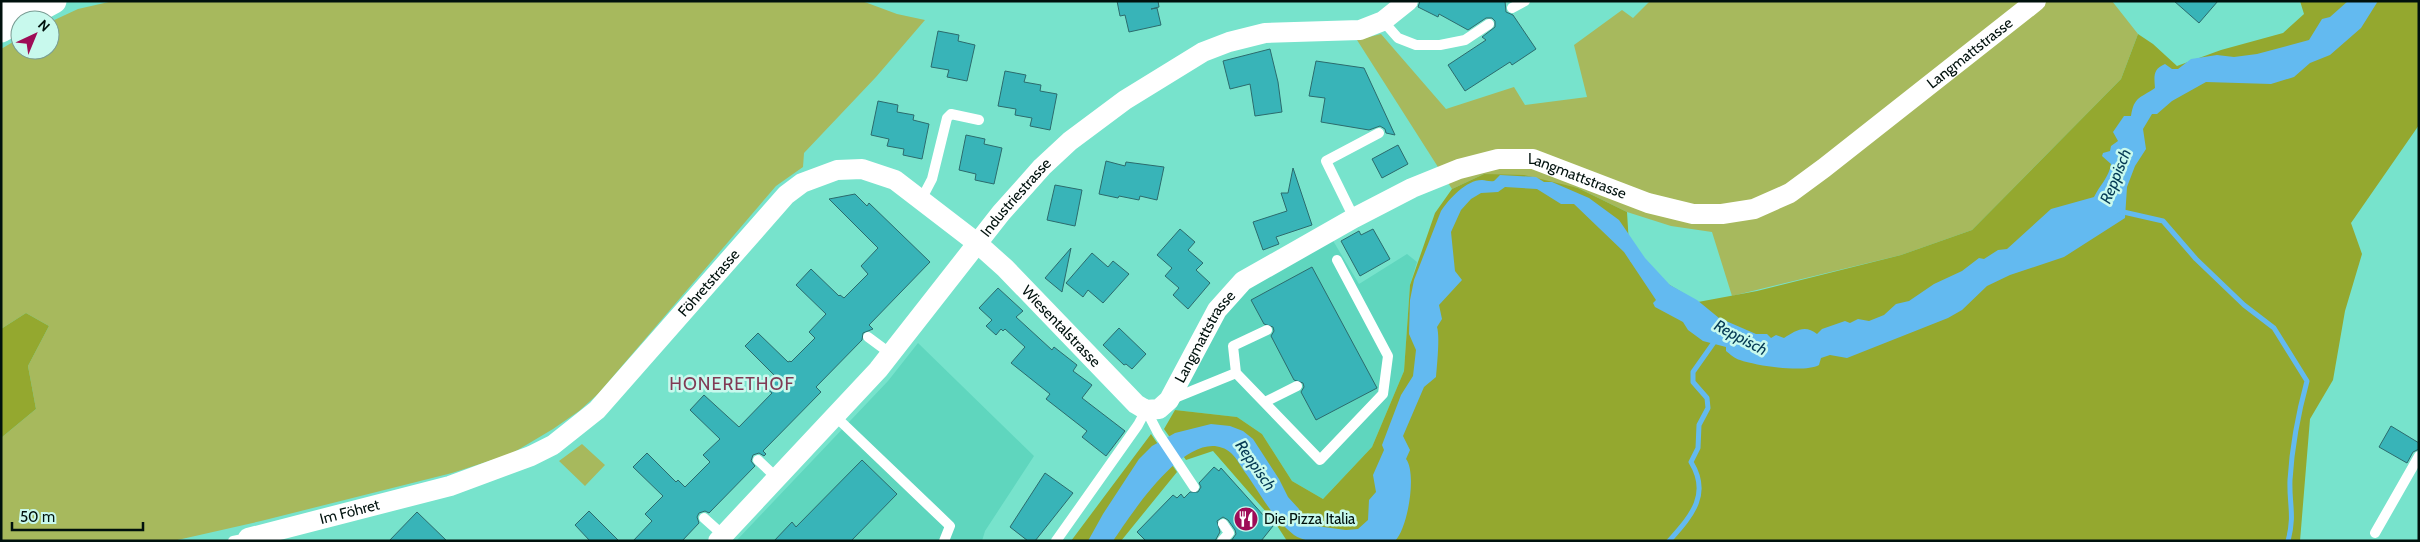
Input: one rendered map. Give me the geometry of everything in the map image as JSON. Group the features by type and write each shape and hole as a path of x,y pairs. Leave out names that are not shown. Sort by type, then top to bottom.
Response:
{"street":[{"path":"36,10 54,1"},
{"name":"Industriestrasse","path":"720,538 778,479 891,354 977,243 1042,167 1070,142 1126,100 1203,52 1229,42 1264,33 1360,30 1383,21 1408,1"},
{"name":"Langmattstrasse","path":"1146,410 1159,410 1169,400 1217,310 1227,296 1243,281 1354,218 1412,188 1498,158 1533,159 1648,203 1693,214 1722,214 1754,209 1790,193 1818,173 2036,1"},
{"path":"1,5 14,5 24,10"},
{"name":"Föhretstrasse","path":"450,486 531,456 553,445 584,422 786,195 802,183 837,170 862,169 895,180 977,243"},
{"name":"Wiesentalstrasse","path":"977,243 1041,304 1136,404 1146,410"},
{"name":"Im Föhret","path":"241,539 450,486"}],"lane":[{"path":"1512,8 1525,1"},
{"path":"1383,21 1398,38 1416,45 1440,45 1465,40 1489,24"},
{"path":"921,200 932,180 947,118 951,114 979,120"},
{"path":"1354,218 1326,161 1379,133"},
{"path":"1267,330 1233,346 1236,373 1320,460 1383,394 1388,356 1337,260"},
{"path":"868,338 891,354"},
{"path":"1169,400 1236,373"},
{"path":"1265,402 1298,386"},
{"path":"1146,410 1158,433 1194,487"},
{"path":"1056,541 1138,425 1146,410"},
{"path":"835,416 950,526 944,541"},
{"path":"2375,533 2419,456"},
{"path":"758,460 778,479"},
{"path":"704,518 720,538"},
{"path":"1222,541 1229,533 1224,524"}],"shaded area":[{"path":"113,1 862,1 897,14 925,20 876,77 804,153 803,167 776,186 598,394 579,411 553,429 511,454 452,473 173,541 1,541 1,438 36,409 28,366 49,326 26,313 1,329 1,49 10,44 10,60 60,60 60,17 78,9"},
{"path":"1650,1 2112,1 2138,34 2121,79 1972,230 1901,255 1732,296 1712,232 1671,226 1627,212 1578,188 1484,174 1452,189 1357,40 1381,34 1446,109 1514,87 1525,105 1587,97 1574,45 1622,10 1633,18"},
{"path":"2300,1 2419,1 2419,125 2351,223 2362,254 2345,311 2333,380 2310,419 2300,541 1287,541 1274,521 1213,451 1186,460 1164,429 1175,410 1237,417 1262,434 1292,481 1323,499 1372,447 1404,371 1410,285 1435,213 1452,189 1484,174 1524,175 1578,188 1627,212 1630,261 1698,302 1757,291 1901,255 1972,230 2121,79 2138,34 2153,44 2177,66 2221,50 2283,33 2304,14"},
{"path":"1332,239 1359,284 1407,254 1417,262 1410,285 1404,371 1372,447 1323,499 1292,481 1262,434 1237,417 1175,410 1222,312 1242,291"},
{"path":"26,313 49,326 28,366 36,409 1,438 1,329"},
{"path":"918,343 1034,456 985,531 982,541 736,541 888,381"},
{"path":"1151,434 1177,472 1121,541 1071,541"},
{"path":"582,444 605,465 585,486 559,461"}],"water":[{"name":"Reppisch","path":"2348,1 2378,1 2361,28 2330,55 2310,63 2294,77 2271,84 2206,82 2172,101 2157,114 2152,114 2143,129 2146,149 2135,166 2127,187 2125,218 2064,257 2010,275 1987,286 1962,310 1948,318 1847,358 1830,355 1821,358 1819,365 1812,367 1792,369 1748,362 1733,356 1726,351 1726,347 1703,341 1688,330 1683,322 1655,307 1653,303 1656,300 1624,252 1574,204 1561,204 1537,189 1505,187 1498,192 1481,193 1471,199 1461,210 1451,232 1455,271 1462,280 1439,305 1442,319 1437,327 1436,377 1424,387 1403,436 1410,450 1406,459 1411,476 1411,488 1404,525 1395,541 1308,541 1296,536 1274,515 1233,455 1215,446 1198,449 1181,459 1148,493 1113,541 1088,541 1103,514 1139,459 1152,446 1175,433 1211,424 1230,426 1243,431 1253,439 1303,518 1316,526 1346,530 1358,529 1368,520 1369,500 1376,492 1373,475 1384,450 1382,445 1401,395 1413,376 1416,350 1409,334 1410,300 1414,280 1441,211 1453,196 1470,183 1482,180 1494,181 1500,175 1536,177 1544,182 1552,182 1589,198 1619,220 1645,258 1670,285 1697,300 1719,318 1756,334 1767,334 1771,338 1776,335 1784,338 1804,329 1817,334 1822,329 1845,321 1850,323 1858,319 1869,321 1884,315 1896,304 1909,301 1934,284 1962,271 1979,258 1984,259 1998,250 2007,249 2051,209 2094,197 2110,169 2111,164 2102,156 2103,153 2110,151 2111,146 2118,141 2113,132 2124,116 2131,116 2136,101 2155,88 2155,73 2161,66 2165,64 2172,69 2178,69 2191,59 2217,55 2234,57 2257,54 2309,40 2322,19 2330,17"}],"building":[{"path":"1117,1 1158,1 1159,7 1151,9 1157,8 1161,25 1129,32 1125,15 1120,16"},
{"path":"1420,1 1505,1 1506,12 1513,15 1536,49 1512,65 1510,62 1465,91 1448,65 1486,40 1482,37 1495,27 1495,21 1492,18 1486,18 1468,30 1439,14 1438,17 1418,7"},
{"path":"2174,1 2218,1 2199,23"},
{"path":"938,31 959,35 958,41 975,45 967,81 947,77 949,70 931,67"},
{"path":"1270,49 1278,82 1282,112 1255,116 1250,84 1230,89 1223,61"},
{"path":"1316,61 1364,68 1395,135 1386,133 1385,129 1380,126 1369,130 1321,122 1325,98 1309,96"},
{"path":"1005,71 1026,75 1024,82 1041,85 1040,91 1057,94 1050,130 1030,126 1032,118 1015,115 1016,109 998,106"},
{"path":"878,101 898,105 897,112 914,115 913,120 929,124 922,159 903,155 904,149 887,146 889,139 871,135"},
{"path":"966,135 985,139 984,144 1002,148 994,184 975,180 976,174 959,170"},
{"path":"1398,145 1408,164 1382,178 1372,159"},
{"path":"1106,161 1125,166 1126,162 1164,167 1157,200 1140,196 1139,200 1099,194"},
{"path":"1293,168 1312,225 1276,237 1279,244 1263,250 1253,222 1287,211 1281,193 1288,193"},
{"path":"1055,185 1082,190 1075,226 1047,220"},
{"path":"855,194 867,206 869,203 930,262 869,325 873,329 863,333 862,340 816,387 821,392 763,451 766,454 764,456 759,453 753,455 751,461 755,466 709,513 705,511 699,513 697,517 699,523 682,541 633,541 652,521 645,514 663,496 633,467 647,453 676,482 678,480 685,487 710,462 703,455 720,439 690,410 704,395 739,427 772,393 767,389 777,378 745,346 758,333 788,362 791,362 815,338 809,332 826,314 796,285 811,269 839,296 844,298 868,274 861,266 878,248 829,199"},
{"path":"1180,229 1195,242 1188,250 1203,263 1196,270 1210,283 1188,309 1173,295 1179,288 1165,276 1172,268 1157,255"},
{"path":"1373,229 1390,259 1360,276 1341,241 1359,231 1361,235"},
{"path":"1071,248 1062,292 1045,278"},
{"path":"1092,253 1108,267 1113,261 1129,274 1103,303 1088,290 1083,297 1066,283"},
{"path":"1312,267 1377,388 1316,420 1301,392 1304,387 1303,383 1294,380 1271,336 1274,331 1273,327 1264,324 1251,300"},
{"path":"998,288 1023,311 1016,317 1052,350 1054,347 1077,365 1073,371 1092,385 1082,398 1125,431 1106,456 1082,437 1087,431 1046,399 1050,394 1011,363 1025,347 1005,329 1003,331 1001,329 996,335 986,326 992,320 979,308"},
{"path":"1119,328 1146,354 1132,369 1126,364 1124,365 1103,345"},
{"path":"2391,426 2419,443 2419,449 2413,452 2407,463 2379,447"},
{"path":"862,460 897,494 851,541 774,541 792,522 796,527"},
{"path":"1214,467 1219,471 1221,468 1273,526 1261,541 1231,541 1236,534 1235,530 1228,520 1223,517 1217,521 1220,532 1215,541 1146,541 1137,532 1173,495 1177,498 1181,494 1184,498 1190,492 1198,492 1201,487 1199,483"},
{"path":"1045,473 1073,493 1035,541 1028,541 1010,527"},
{"path":"589,511 619,541 590,541 575,525"},
{"path":"417,512 447,541 389,541"}],"waterway":[{"name":"Reppisch","path":"2119,211 2163,221 2196,259 2244,305 2274,328 2307,381 2292,455 2290,480 2291,524 2288,541"},
{"name":"Reppisch","path":"1669,541 1691,514 1699,495 1697,474 1691,462 1698,448 1699,425 1708,408 1707,398 1693,382 1693,372 1717,338"}],"place":[{"name":"Die Pizza Italia","path":"1246,519"}],"district":[{"name":"HONERETHOF","path":"732,384"}]}
